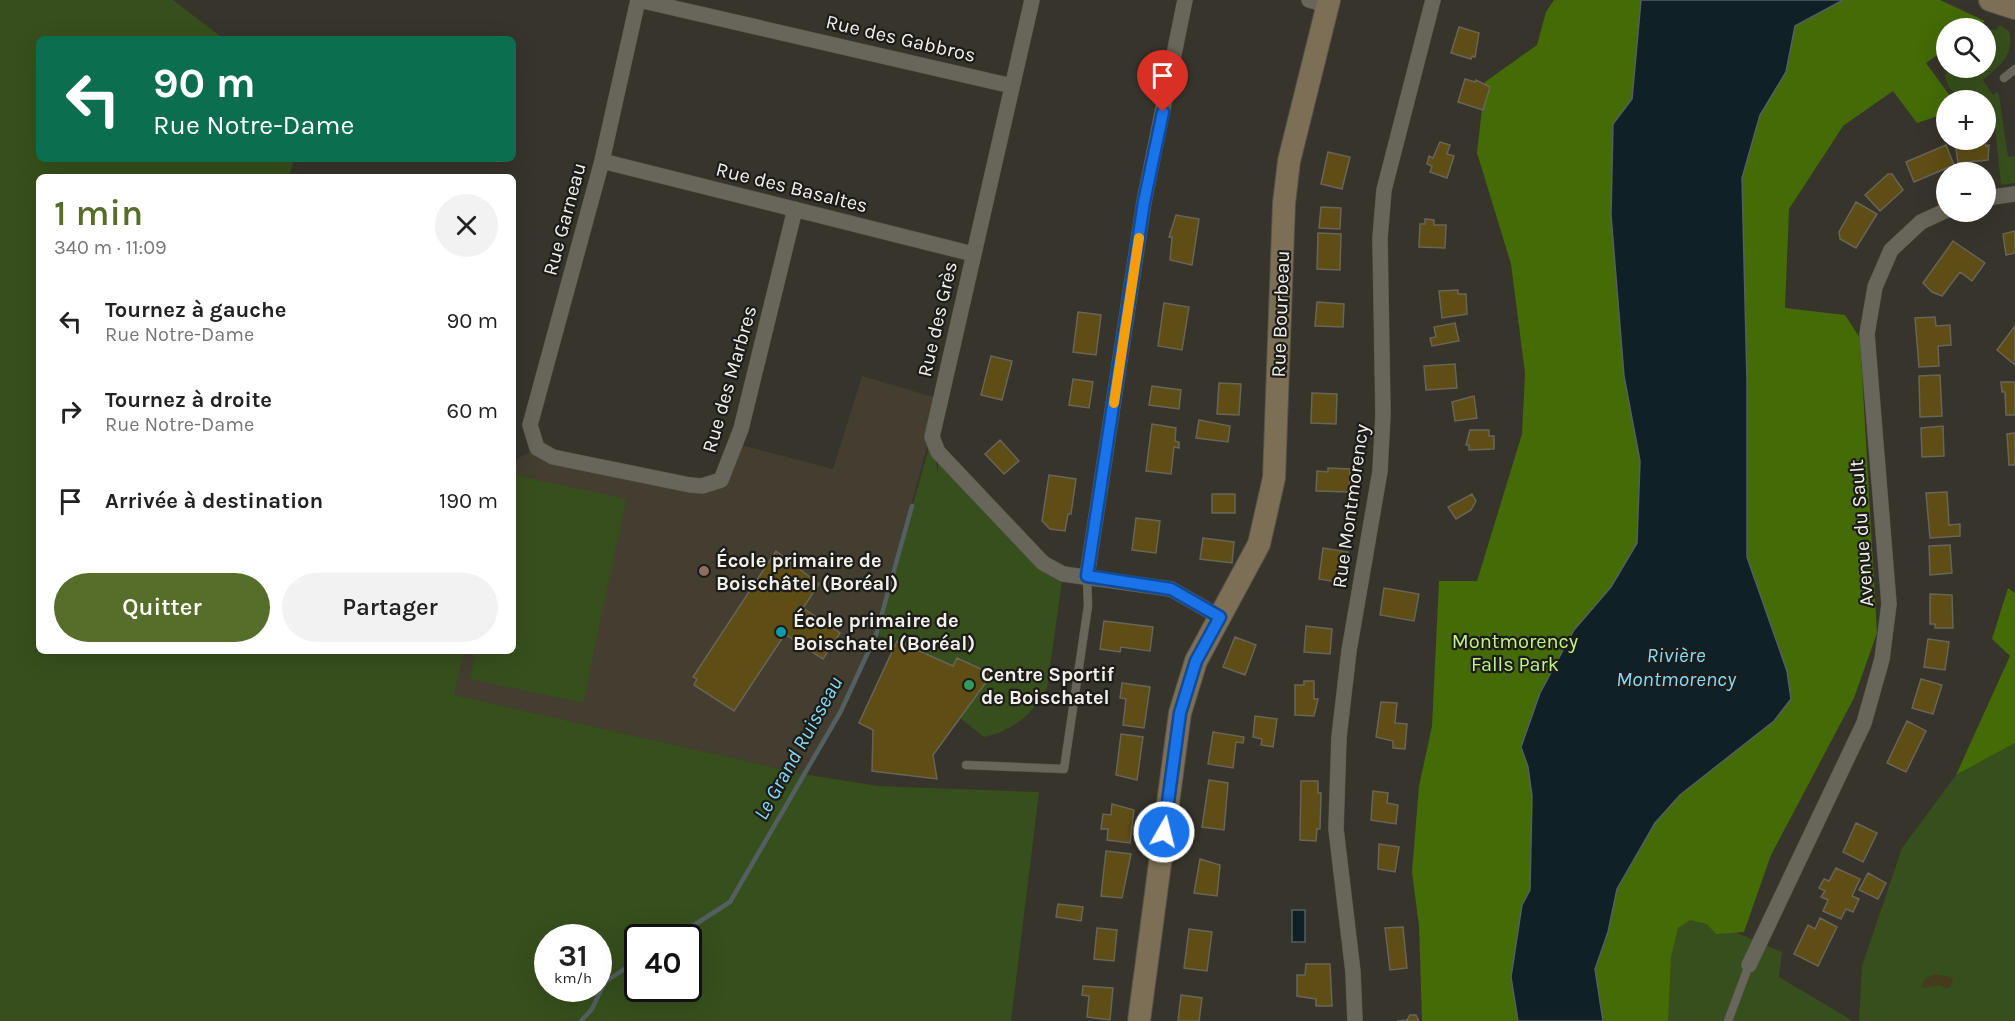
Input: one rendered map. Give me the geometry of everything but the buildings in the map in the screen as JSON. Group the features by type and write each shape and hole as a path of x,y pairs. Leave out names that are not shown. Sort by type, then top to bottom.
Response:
{"street":[{"name":"Rue des Gabbros","path":"639,0 1012,86"},
{"name":"Rue Garneau","path":"537,448 530,425 602,161 639,0"},
{"name":"Rue des Grès","path":"1032,0 932,437 938,452 1043,563 1063,574 1171,589 1220,617"},
{"path":"1087,576 1144,202 1185,0"},
{"name":"Rue Montmorency","path":"1355,1021 1353,972 1336,829 1339,737 1349,651 1380,471 1383,414 1380,238 1384,190 1432,0"},
{"path":"1990,0 2015,8"},
{"name":"Rue Bourbeau","path":"1139,1021 1180,713 1196,661 1258,544 1274,477 1284,203 1289,161 1322,2"},
{"name":"Rue des Basaltes","path":"602,161 973,254"},
{"path":"1996,197 2015,194"},
{"name":"Rue des Marbres","path":"537,448 553,457 690,485 702,486 721,480 741,429 795,209"},
{"name":"Avenue du Sault","path":"1749,965 1864,723 1882,659 1888,604 1867,334 1875,287 1892,250 1921,222 1936,215"}],"lane":[{"path":"2004,78 2015,69"},
{"path":"966,765 1064,769 1088,606 1087,576"},
{"path":"1728,1021 1749,965"}],"shaded area":[{"name":"École primaire de Boischâtel (Boréal)","path":"862,376 940,399 876,635 841,711 803,774 453,695 463,654 516,654 516,459 537,448 690,485 721,480 737,444 833,469"}],"green space":[{"path":"0,0 173,0 220,36 36,36 36,162 293,162 290,174 36,174 36,654 463,654 454,695 803,774 878,786 1039,792 1011,1021 0,1021"},
{"name":"Montmorency Falls Park","path":"1554,0 1641,0 1632,99 1613,124 1611,215 1624,376 1640,461 1637,543 1611,587 1574,630 1521,747 1528,767 1532,796 1530,890 1522,905 1511,977 1518,1021 1422,1021 1419,926 1412,872 1419,786 1432,726 1439,581 1477,581 1522,434 1525,373 1511,264 1477,153 1485,82 1537,45 1546,12"},
{"path":"1843,0 1940,0 1979,18 1936,18 1936,56 1926,63 1946,90 1936,90 1936,117 1917,123 1893,91 1843,126 1789,209 1785,308 1845,315 1860,338 1877,633 1854,698 1771,855 1744,932 1716,934 1707,924 1690,920 1678,928 1671,957 1668,1021 1603,1021 1595,969 1608,932 1617,889 1655,823 1680,795 1791,699 1787,671 1747,557 1747,381 1742,178 1760,115 1786,72 1795,26"},
{"path":"2000,25 2009,31 2010,47 2008,54 1996,69 1996,30"},
{"path":"1946,78 1985,78 1983,80 1990,90 1952,90"},
{"path":"1997,92 2008,157 2015,156 2015,183 2001,185 1996,136"},
{"path":"932,437 938,474 938,452 1063,574 1047,688 1035,706 1021,720 1013,726 984,737 960,718 992,674 957,658 953,666 897,641 876,635"},
{"path":"516,475 626,499 583,703 470,679 475,654 516,654"},
{"path":"2008,588 2015,593 2015,743 1956,775 2010,656 1992,639"},
{"path":"2015,743 2015,1021 1859,1021 1862,966 1902,848 1956,775"},
{"path":"1667,903 1782,952 1779,977 1853,1021 1651,1021"}],"sand":[{"path":"1934,974 1951,977 1953,981 1950,987 1947,989 1940,985 1922,988 1923,981"}],"water":[{"name":"Rivière Montmorency","path":"1641,0 1843,0 1795,26 1786,72 1760,115 1742,178 1747,381 1747,557 1787,671 1791,699 1774,721 1680,795 1655,823 1617,889 1608,932 1595,969 1603,1021 1518,1021 1511,977 1522,905 1530,890 1532,796 1528,767 1521,747 1540,693 1574,630 1611,587 1637,543 1640,461 1624,376 1611,215 1613,124 1632,99"},
{"path":"1292,910 1305,910 1305,942 1292,942"}],"waterway":[{"name":"Le Grand Ruisseau","path":"696,924 730,902 841,711 876,635 912,506"},
{"name":"Le Grand Ruisseau","path":"581,1021 592,1009 605,982 624,969"}],"slow traffic":[{"path":"1114,403 1139,238"}],"place":[{"name":"École primaire de Boischâtel (Boréal)","path":"704,571"},
{"name":"École primaire de Boischatel (Boréal)","path":"781,632"},
{"name":"Centre Sportif de Boischatel","path":"969,685"}],"route":[{"path":"1163,112 1144,202 1087,576 1171,589 1220,617 1196,661 1180,713 1164,832"}]}
